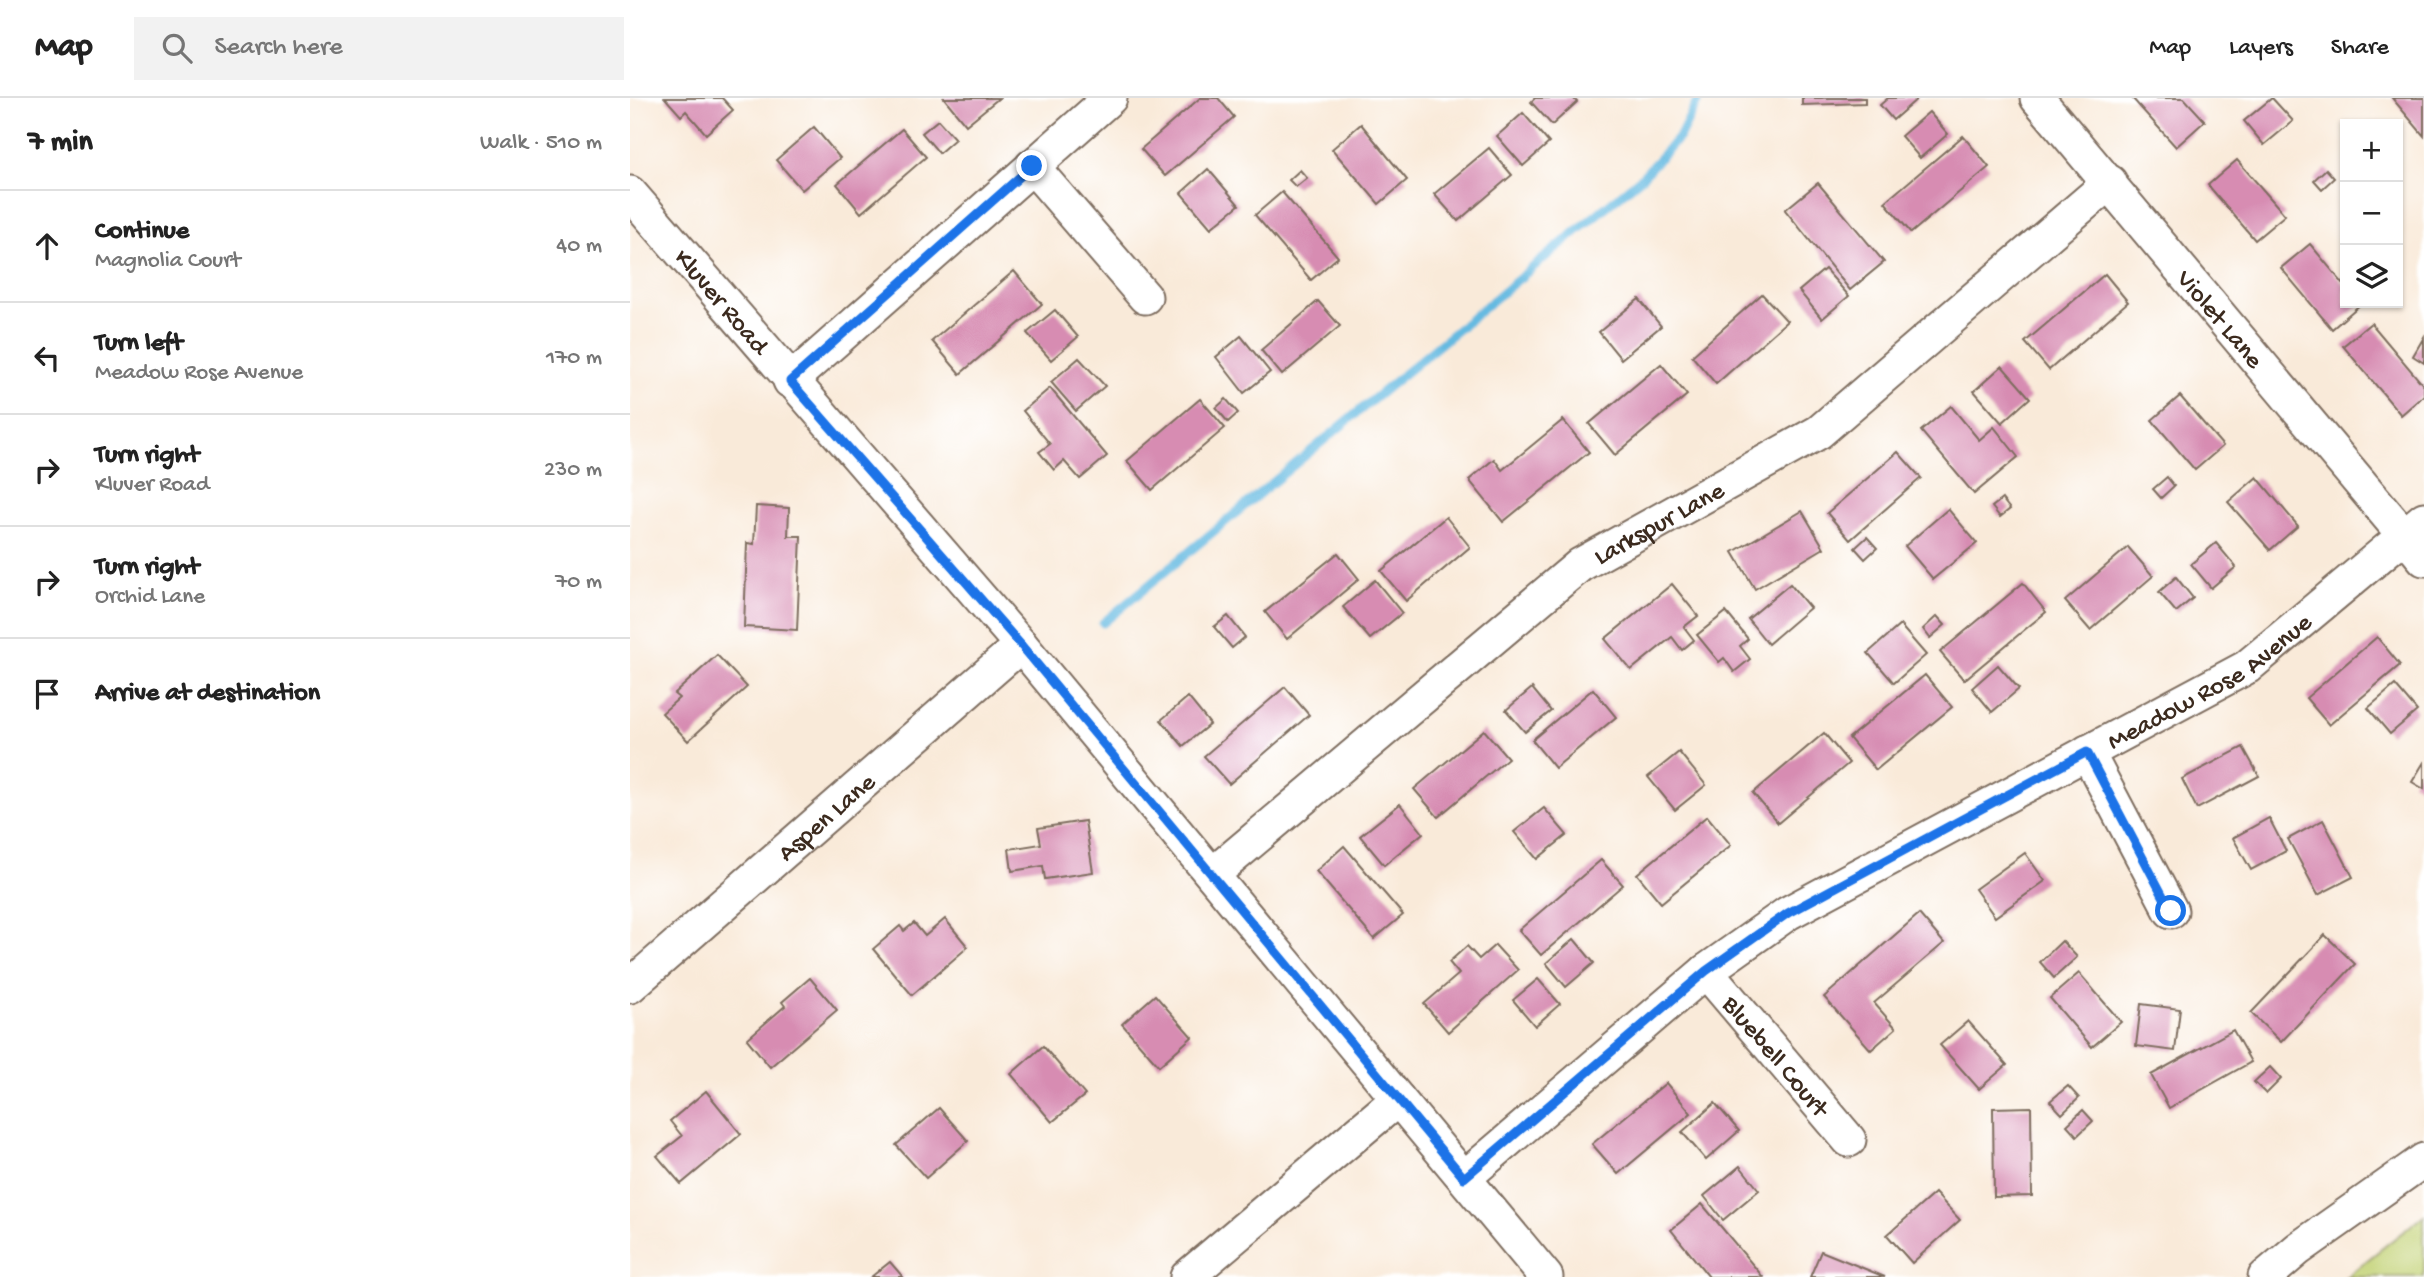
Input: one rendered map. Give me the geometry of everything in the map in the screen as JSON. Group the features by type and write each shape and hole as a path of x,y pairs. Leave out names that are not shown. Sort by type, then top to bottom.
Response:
{"street":[{"path":"790,381 1110,98"},
{"name":"Violet Lane","path":"2037,98 2417,538"},
{"path":"1032,166 1144,297"},
{"name":"Larkspur Lane","path":"1213,874 1580,565 1819,432 2110,183"},
{"name":"Kluver Road","path":"630,193 1021,645 1546,1277"},
{"name":"Meadow Rose Avenue","path":"1464,1178 1706,971 1788,913 2247,667 2417,538"},
{"name":"Aspen Lane","path":"630,986 1021,645"},
{"path":"2087,752 2171,911"},
{"name":"Bluebell Court","path":"1706,971 1849,1140"},
{"path":"1188,1277 1398,1099"},
{"path":"2265,1277 2298,1249 2424,1160"}],"green space":[{"path":"2424,1215 2424,1277 2346,1277"}],"building":[{"path":"665,98 722,98 733,110 706,134 686,111 681,116"},
{"path":"944,98 999,98 966,125"},
{"path":"1200,98 1218,98 1234,117 1165,176 1141,149"},
{"path":"1535,98 1573,98 1577,102 1552,125 1531,102"},
{"path":"1802,98 1865,98 1865,103 1802,105"},
{"path":"1888,98 1918,98 1893,120 1880,105"},
{"path":"2132,98 2184,98 2205,121 2176,147"},
{"path":"2272,98 2293,121 2264,145 2244,121"},
{"path":"2392,98 2424,98 2424,136"},
{"path":"1929,112 1948,134 1920,158 1901,136"},
{"path":"1523,113 1549,143 1523,166 1497,136"},
{"path":"938,120 955,139 939,153 922,133"},
{"path":"1361,124 1407,180 1379,204 1332,149"},
{"path":"814,127 840,158 802,190 776,160"},
{"path":"902,129 926,157 861,213 837,184"},
{"path":"1963,136 1989,167 1911,233 1885,202"},
{"path":"1489,148 1512,175 1458,221 1434,194"},
{"path":"2237,160 2285,215 2255,240 2208,185"},
{"path":"1208,169 1239,205 1211,228 1181,193"},
{"path":"2326,169 2334,178 2322,189 2314,180"},
{"path":"1300,170 1307,178 1296,187 1289,180"},
{"path":"1818,183 1884,262 1850,290 1785,210"},
{"path":"1282,192 1338,257 1311,280 1255,215"},
{"path":"2310,244 2340,280 2340,308 2356,308 2332,329 2281,268"},
{"path":"1825,269 1849,296 1822,319 1799,291"},
{"path":"1014,271 1042,304 960,374 932,341"},
{"path":"2105,274 2128,302 2049,370 2025,342"},
{"path":"1762,294 1787,321 1716,384 1692,356"},
{"path":"1639,299 1661,326 1621,359 1599,332"},
{"path":"1318,301 1340,326 1282,375 1261,350"},
{"path":"1055,310 1078,337 1051,360 1027,333"},
{"path":"2371,323 2424,386 2424,395 2401,415 2343,346"},
{"path":"1241,336 1270,372 1244,393 1216,357"},
{"path":"2424,337 2424,363 2413,356"},
{"path":"1079,358 1105,386 1076,411 1051,382"},
{"path":"1661,364 1687,395 1615,455 1589,424"},
{"path":"2002,366 2030,398 2002,423 1974,391"},
{"path":"1050,388 1107,456 1080,479 1064,461 1054,470 1039,452 1050,444 1023,411"},
{"path":"2180,396 2223,446 2195,470 2152,420"},
{"path":"1200,399 1225,428 1152,490 1127,461"},
{"path":"1226,399 1238,413 1228,422 1216,408"},
{"path":"1951,406 1979,440 1994,427 2018,457 1974,494 1921,431"},
{"path":"1563,420 1589,452 1503,522 1469,480 1494,459 1502,470"},
{"path":"1898,452 1921,478 1850,540 1827,513"},
{"path":"2167,477 2174,486 2161,498 2153,489"},
{"path":"2257,477 2298,526 2270,550 2228,502"},
{"path":"2002,499 2010,509 2000,517 1992,507"},
{"path":"756,506 789,508 788,536 801,536 797,630 744,627 747,543 754,544"},
{"path":"1948,509 1977,543 1933,579 1905,546"},
{"path":"1802,511 1824,548 1755,589 1733,552"},
{"path":"1446,517 1470,547 1406,601 1381,571"},
{"path":"1867,537 1877,548 1865,559 1855,548"},
{"path":"2216,543 2236,567 2211,588 2191,564"},
{"path":"2128,547 2153,576 2090,630 2065,601"},
{"path":"1338,553 1359,579 1287,639 1265,612"},
{"path":"2176,577 2193,598 2176,612 2159,592"},
{"path":"1375,580 1402,613 1370,639 1343,607"},
{"path":"2023,583 2046,612 1964,680 1940,652"},
{"path":"1672,584 1698,616 1684,627 1694,640 1682,650 1672,637 1631,670 1605,639"},
{"path":"1790,584 1810,608 1768,644 1748,619"},
{"path":"1726,612 1748,639 1740,646 1750,659 1734,672 1724,658 1719,662 1697,635"},
{"path":"1228,616 1245,637 1232,648 1214,627"},
{"path":"1937,616 1945,625 1930,638 1923,629"},
{"path":"1900,625 1926,655 1894,683 1868,653"},
{"path":"2377,637 2400,665 2329,725 2306,698"},
{"path":"717,655 747,687 688,741 662,713 679,698 674,694"},
{"path":"1998,665 2019,689 1992,712 1972,688"},
{"path":"1925,675 1952,707 1876,770 1849,738"},
{"path":"2395,685 2417,711 2390,734 2368,708"},
{"path":"1285,687 1309,715 1229,784 1204,756"},
{"path":"1532,688 1551,711 1525,732 1506,710"},
{"path":"1593,689 1616,717 1555,768 1532,740"},
{"path":"1188,697 1210,724 1183,746 1161,720"},
{"path":"1484,730 1508,758 1438,817 1414,789"},
{"path":"1824,733 1849,763 1778,823 1753,793"},
{"path":"2243,747 2259,776 2197,809 2182,779"},
{"path":"1679,752 1706,785 1675,810 1648,777"},
{"path":"2424,762 2424,789 2412,782"},
{"path":"1400,804 1423,833 1384,865 1360,836"},
{"path":"1544,808 1567,835 1537,859 1514,832"},
{"path":"1707,816 1731,845 1661,903 1637,874"},
{"path":"2269,818 2286,851 2251,870 2233,838"},
{"path":"2323,820 2353,877 2318,895 2288,839"},
{"path":"1085,821 1093,872 1045,879 1043,866 1012,871 1009,849 1041,844 1038,828"},
{"path":"1344,846 1403,915 1374,939 1316,871"},
{"path":"2025,853 2045,881 1995,917 1975,889"},
{"path":"1601,860 1623,885 1541,955 1519,930"},
{"path":"1919,914 1944,943 1874,1003 1896,1028 1871,1050 1824,997"},
{"path":"945,919 968,947 912,995 873,949 900,926 904,931 914,923 925,936"},
{"path":"2325,935 2355,964 2281,1042 2251,1013"},
{"path":"1574,939 1594,963 1566,987 1546,963"},
{"path":"2062,941 2077,957 2054,978 2040,962"},
{"path":"1495,945 1518,970 1448,1032 1424,1004 1459,974 1449,962 1467,946 1479,959"},
{"path":"2079,973 2121,1022 2092,1047 2050,998"},
{"path":"810,978 837,1010 770,1067 747,1039 785,1006 782,1002"},
{"path":"1538,979 1560,1004 1535,1026 1513,1000"},
{"path":"1155,995 1192,1037 1159,1066 1122,1024"},
{"path":"2141,1004 2180,1009 2175,1051 2136,1046"},
{"path":"1968,1021 2007,1065 1979,1089 1940,1045"},
{"path":"2233,1030 2251,1062 2169,1108 2151,1075"},
{"path":"1043,1046 1085,1095 1052,1122 1011,1074"},
{"path":"2270,1067 2281,1079 2266,1094 2254,1082"},
{"path":"1666,1083 1691,1113 1618,1174 1592,1144"},
{"path":"2068,1086 2079,1098 2062,1114 2050,1101"},
{"path":"706,1091 741,1134 681,1184 657,1156 682,1136 670,1121"},
{"path":"1715,1103 1739,1131 1706,1160 1682,1132"},
{"path":"2031,1107 2032,1196 1994,1197 1993,1108"},
{"path":"939,1108 968,1141 926,1178 896,1145"},
{"path":"2083,1110 2093,1121 2077,1136 2067,1125"},
{"path":"1740,1166 1759,1190 1723,1220 1704,1196"},
{"path":"1935,1193 1960,1220 1912,1263 1887,1235"},
{"path":"1702,1204 1763,1277 1709,1277 1671,1230"},
{"path":"1821,1251 1885,1277 1810,1277"},
{"path":"890,1262 903,1277 871,1277"}],"waterway":[{"path":"1103,623 1642,177 1680,136 1699,98"}],"route":[{"path":"1032,166 790,381 1021,645 1464,1178 1706,971 1788,913 2087,752 2171,911"}]}
